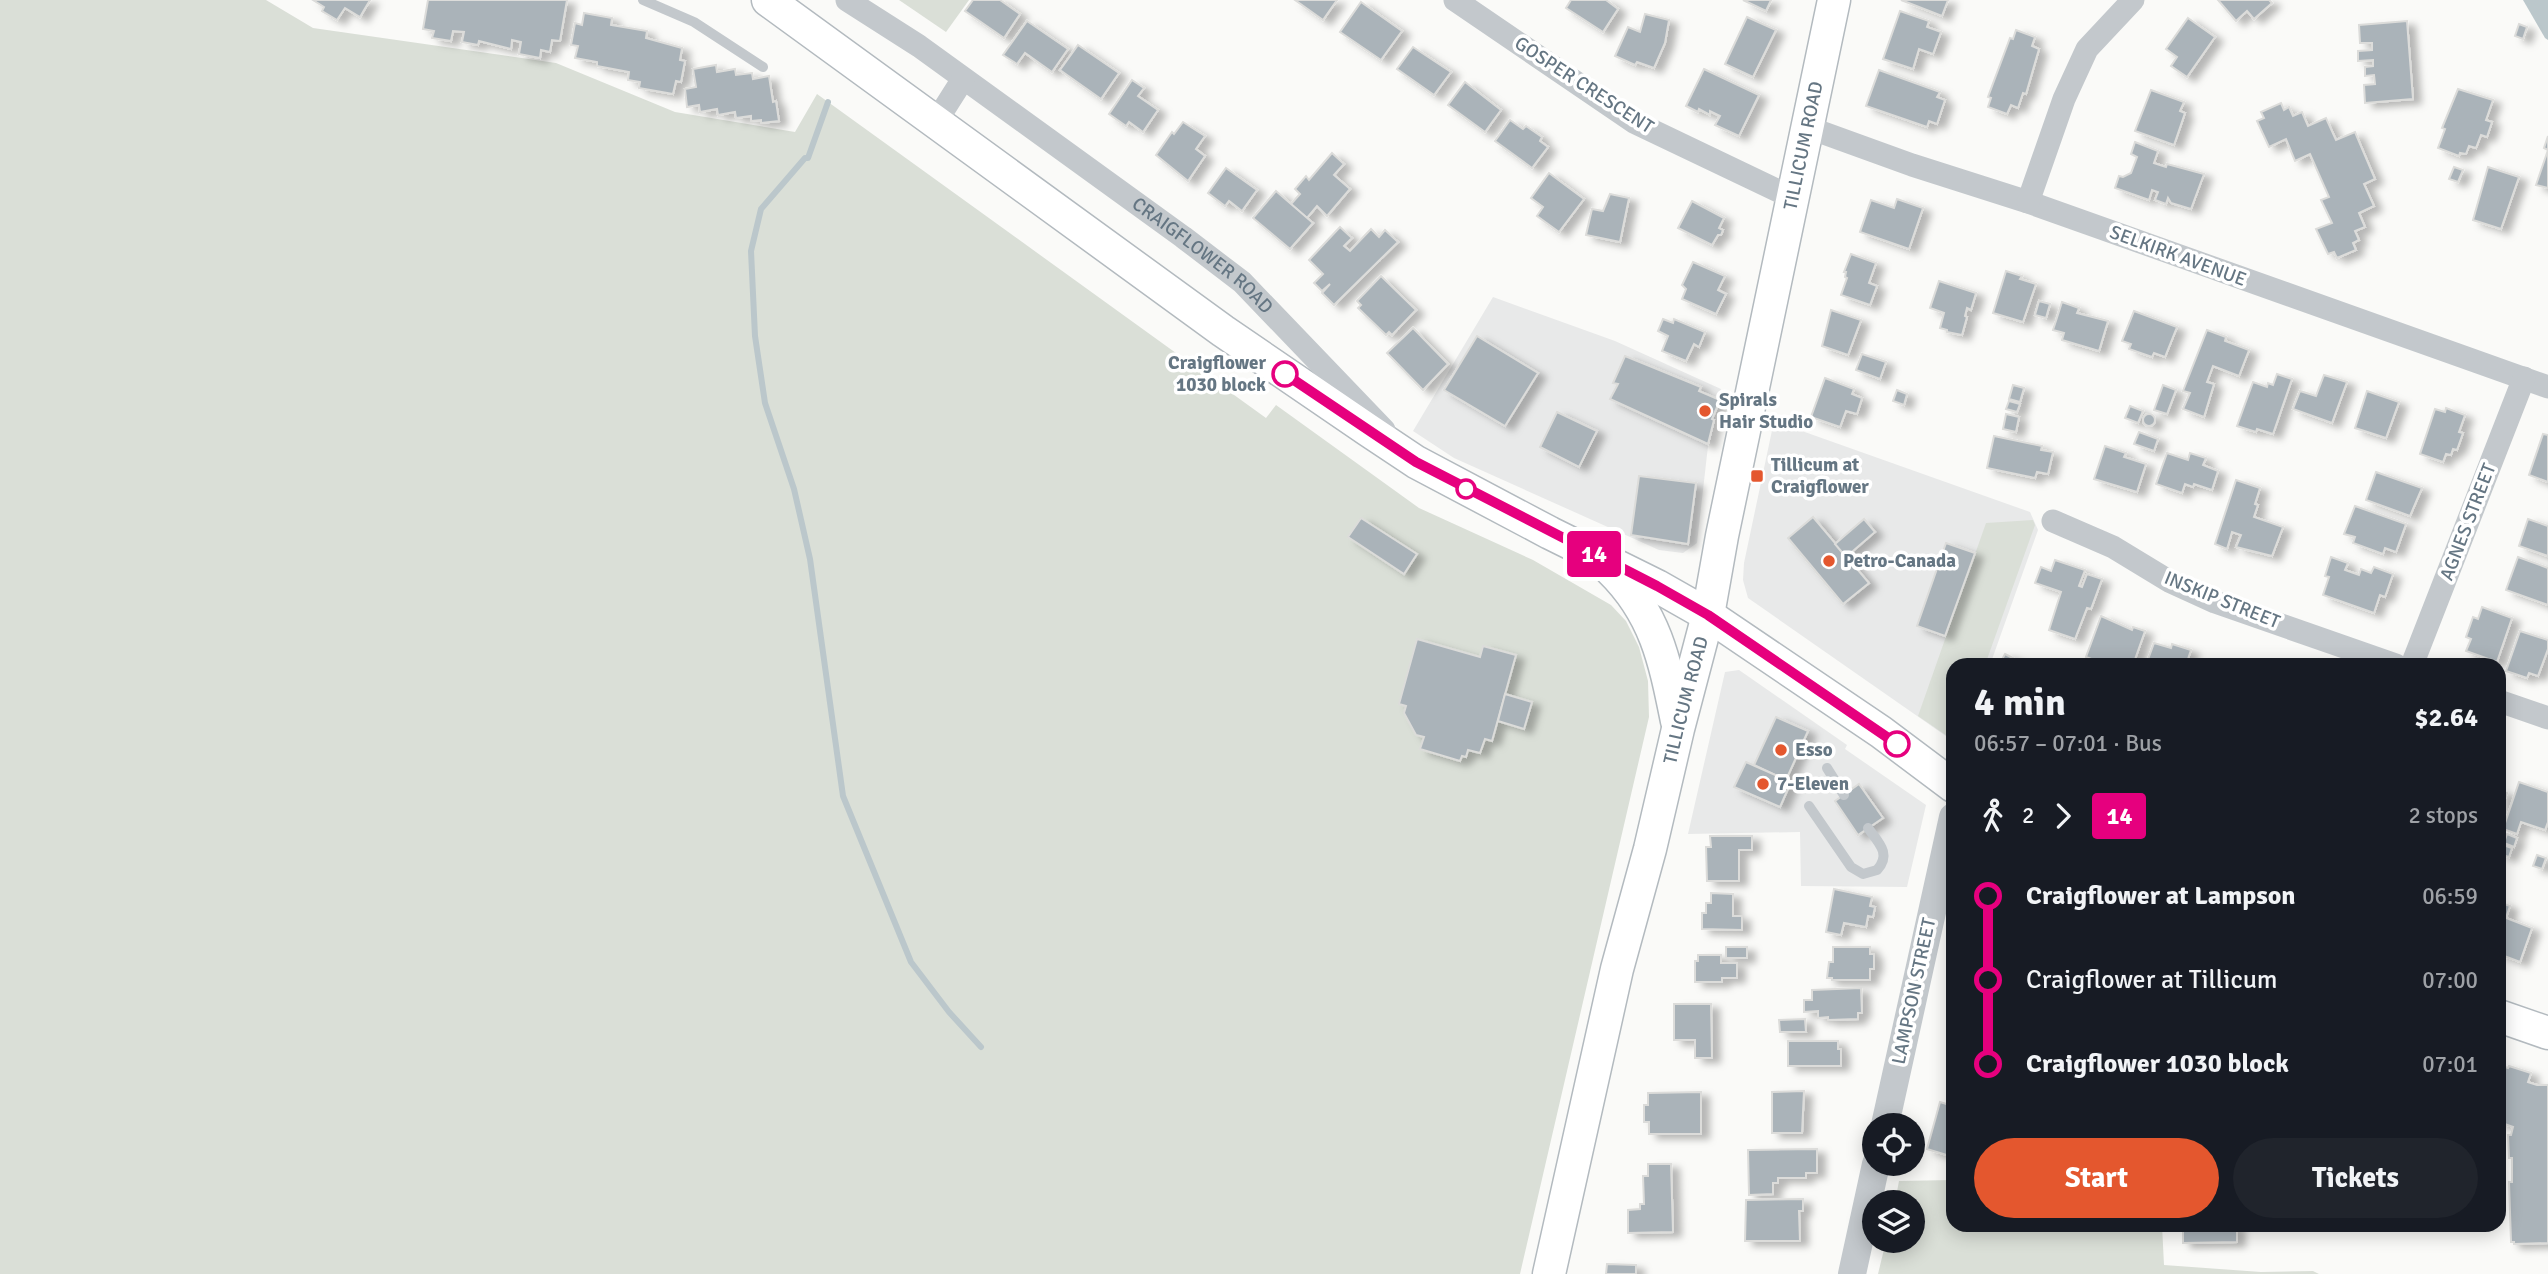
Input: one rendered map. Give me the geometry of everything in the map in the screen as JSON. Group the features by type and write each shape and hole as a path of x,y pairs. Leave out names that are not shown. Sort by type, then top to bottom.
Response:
{"main road":[{"name":"CRAIGFLOWER ROAD","path":"768,0 937,120 1223,331 1416,462 1708,615 1881,732 1946,781"},
{"name":"TILLICUM ROAD","path":"1549,1274 1617,969 1708,615 1715,569 1834,0"},
{"path":"1569,542 1609,568 1628,586 1640,604 1663,656 1678,727"},
{"path":"2506,1018 2548,1032"}],"street":[{"name":"CRAIGFLOWER ROAD","path":"847,0 919,46 1242,282 1416,462"},
{"name":"GOSPER CRESCENT","path":"1455,0 1634,122 1793,198"},
{"path":"2028,202 2064,99 2087,49 2133,0"},
{"path":"937,120 963,79"},
{"name":"SELKIRK AVENUE","path":"1808,127 1912,165 2028,202 2548,387"},
{"name":"AGNES STREET","path":"2415,658 2524,378"},
{"name":"INSKIP STREET","path":"2053,522 2113,547 2169,582 2216,602 2376,658"},
{"path":"2506,703 2548,718"},
{"name":"LAMPSON STREET","path":"1888,1113 1946,849"},
{"path":"1852,1274 1873,1176"}],"lane":[{"path":"643,0 694,22 763,67"},
{"path":"1827,768 1844,795"},
{"path":"1809,806 1851,867 1863,874 1877,870 1884,859 1883,847 1868,828"}],"shaded area":[{"path":"0,0 266,0 313,28 556,63 675,112 795,132 817,94 1266,418 1276,405 1419,508 1533,560 1611,605 1626,621 1639,647 1648,681 1649,717 1520,1274 0,1274"},
{"path":"899,0 969,0 946,32"},
{"path":"2523,0 2548,0 2548,40 2545,38"},
{"path":"1493,297 1615,341 1721,389 1708,446 1697,543 1683,553 1659,550 1454,458 1413,431"},
{"path":"1774,421 2030,512 2038,530 1992,658 1946,658 1946,736 1748,598 1743,580 1744,563"},
{"path":"2033,520 2035,525 1988,658 1946,658 1946,735 1918,716 1986,523"},
{"path":"1739,670 1847,745 1845,749 1926,805 1907,887 1801,886 1800,832 1688,834 1725,672"},
{"path":"1946,1180 1946,1232 2162,1232 2164,1265 2261,1272 2313,1271 2319,1274 1878,1274 1883,1253 1925,1253 1925,1190 1897,1190 1899,1181"}],"building":[{"path":"313,0 370,0 360,17 345,8 337,20 322,11 324,7"},
{"path":"428,0 567,0 560,41 552,40 550,52 541,50 540,58 519,54 521,42 512,40 511,49 479,41 478,45 462,42 464,32 453,31 451,41 432,38 434,31 423,29"},
{"path":"973,0 1000,0 1020,14 1004,38 965,11"},
{"path":"1295,0 1337,0 1323,20"},
{"path":"1571,0 1606,0 1618,9 1603,32 1566,8"},
{"path":"1743,0 1771,0 1766,11"},
{"path":"1901,0 1948,0 1942,16"},
{"path":"2218,0 2269,0 2272,3 2254,19 2247,11 2236,21"},
{"path":"1361,2 1402,31 1381,60 1340,32"},
{"path":"1900,11 1929,21 1927,27 1941,32 1933,54 1919,49 1913,69 1883,59"},
{"path":"584,13 612,18 611,25 647,31 646,38 682,48 680,60 685,61 681,82 676,81 673,94 639,88 640,82 628,80 629,72 597,66 597,62 575,58 578,46 571,45 575,23 582,25"},
{"path":"1645,14 1669,20 1665,43 1654,68 1637,62 1635,65 1615,56 1628,27 1640,32"},
{"path":"1747,17 1776,30 1753,77 1725,64"},
{"path":"2188,18 2215,37 2187,77 2171,66 2177,57 2166,49"},
{"path":"1027,21 1068,49 1052,72 1025,53 1017,64 1003,55"},
{"path":"2407,21 2413,99 2365,103 2364,85 2375,84 2374,75 2365,76 2365,67 2373,66 2373,60 2358,61 2358,51 2372,50 2372,43 2360,43 2359,25"},
{"path":"2519,24 2527,27 2523,39 2515,36"},
{"path":"2016,30 2035,37 2032,46 2039,49 2026,94 2023,93 2018,108 2011,105 2007,114 1988,107 1991,98 1988,97 2010,38 2013,39"},
{"path":"1078,45 1119,73 1101,99 1060,70"},
{"path":"1413,47 1451,72 1434,95 1397,69"},
{"path":"716,65 717,72 735,69 736,75 752,73 753,79 769,76 779,121 761,123 761,120 751,121 751,116 736,118 735,112 718,115 717,109 700,112 699,105 687,107 685,89 696,87 693,69"},
{"path":"1704,69 1759,95 1739,136 1715,125 1720,116 1710,111 1710,115 1699,109 1698,112 1686,106"},
{"path":"1879,70 1940,92 1937,97 1945,100 1937,124 1929,121 1927,127 1866,106"},
{"path":"1132,80 1144,88 1138,96 1158,110 1143,132 1129,122 1126,126 1109,114"},
{"path":"1465,82 1501,110 1485,132 1448,105"},
{"path":"2458,89 2493,100 2486,120 2492,122 2487,137 2481,135 2476,148 2469,146 2466,154 2460,153 2459,156 2438,148 2445,129 2442,128"},
{"path":"2151,90 2184,102 2180,111 2185,113 2174,145 2135,131"},
{"path":"2281,103 2284,110 2289,107 2293,116 2302,112 2308,126 2326,118 2336,140 2355,132 2375,179 2364,184 2374,206 2359,213 2365,227 2355,231 2359,240 2353,243 2356,250 2337,258 2334,252 2328,254 2316,229 2332,223 2321,200 2329,197 2310,154 2295,161 2286,139 2269,147 2257,121 2264,118 2261,112"},
{"path":"1510,120 1523,129 1526,126 1542,137 1540,141 1548,147 1532,168 1495,141"},
{"path":"1183,122 1205,136 1196,149 1205,156 1188,181 1156,155 1172,132 1174,134"},
{"path":"2135,142 2158,151 2154,163 2204,174 2191,209 2171,203 2168,198 2166,204 2155,200 2158,192 2152,190 2149,200 2115,188 2119,176 2131,173 2137,157 2131,154"},
{"path":"2548,150 2548,188 2536,185"},
{"path":"1332,153 1344,164 1334,175 1350,189 1327,216 1317,206 1307,218 1291,204 1300,194 1295,189 1306,176 1309,180"},
{"path":"2454,167 2463,170 2458,182 2449,179"},
{"path":"2488,167 2519,177 2501,229 2473,220"},
{"path":"1226,168 1257,190 1242,211 1229,201 1225,206 1208,193"},
{"path":"1549,173 1584,199 1559,232 1537,216 1543,207 1531,198"},
{"path":"1276,191 1313,223 1290,249 1253,218"},
{"path":"1610,194 1629,198 1620,242 1586,235 1592,209 1603,211"},
{"path":"1897,199 1923,208 1909,249 1860,232 1871,200 1894,208"},
{"path":"1692,201 1724,218 1719,228 1723,230 1721,235 1718,235 1712,245 1678,228"},
{"path":"1340,227 1352,238 1344,246 1350,251 1371,229 1379,237 1385,230 1398,242 1334,305 1322,293 1330,284 1322,291 1314,283 1323,274 1309,260"},
{"path":"1851,254 1876,263 1869,283 1877,286 1870,305 1841,295 1847,278 1844,272"},
{"path":"1693,262 1725,276 1718,290 1726,294 1716,314 1682,299 1686,289 1682,285"},
{"path":"2006,271 2036,284 2023,322 1993,313"},
{"path":"1381,276 1416,310 1392,335 1389,332 1386,335 1358,308 1361,305 1357,301"},
{"path":"1939,281 1976,293 1971,310 1967,308 1962,335 1940,328 1944,313 1930,308"},
{"path":"2039,301 2050,304 2046,318 2035,315"},
{"path":"2062,302 2079,308 2077,313 2108,321 2099,351 2062,340 2064,333 2053,330"},
{"path":"1831,310 1861,320 1848,355 1822,346"},
{"path":"2134,311 2177,327 2165,357 2154,353 2152,357 2129,349 2131,344 2122,341"},
{"path":"1663,319 1673,323 1674,319 1705,332 1699,347 1694,344 1686,361 1662,351 1668,336 1658,331"},
{"path":"1413,328 1448,364 1423,390 1387,353"},
{"path":"2207,330 2226,337 2225,341 2249,350 2239,376 2213,366 2207,382 2214,384 2204,417 2183,409 2190,393 2183,391"},
{"path":"1477,336 1538,373 1505,426 1444,390"},
{"path":"1862,354 1886,362 1880,379 1856,370"},
{"path":"1625,356 1701,387 1699,391 1720,400 1712,419 1714,420 1708,444 1610,399 1618,384 1613,383"},
{"path":"2277,374 2292,379 2273,434 2237,426 2253,382 2267,387 2268,383 2273,385"},
{"path":"2324,375 2347,382 2332,423 2293,409 2300,391 2316,396"},
{"path":"1825,378 1854,389 1852,394 1862,398 1857,414 1846,411 1840,427 1811,417"},
{"path":"2013,385 2024,388 2020,402 2009,399"},
{"path":"2163,385 2176,390 2167,414 2154,410"},
{"path":"1897,390 1907,394 1904,405 1893,401"},
{"path":"2367,391 2399,402 2386,438 2355,428"},
{"path":"2009,401 2020,404 2017,412 2006,409"},
{"path":"2130,406 2143,411 2138,423 2125,418"},
{"path":"2446,408 2465,415 2457,450 2453,449 2451,455 2446,454 2443,462 2420,454 2435,409 2445,412"},
{"path":"1557,412 1597,431 1579,467 1540,447"},
{"path":"2006,414 2019,417 2016,432 2003,429"},
{"path":"2144,415 2154,415 2154,425 2144,425"},
{"path":"2139,432 2158,439 2154,451 2134,444"},
{"path":"2543,434 2548,435 2548,482 2529,475"},
{"path":"1994,436 2042,446 2041,450 2053,452 2048,474 2037,472 2035,478 1987,468"},
{"path":"2105,446 2126,453 2124,457 2146,464 2137,492 2094,479"},
{"path":"2167,453 2188,460 2190,453 2206,458 2203,465 2218,471 2212,490 2185,484 2182,493 2156,484"},
{"path":"2376,472 2422,488 2410,516 2366,500"},
{"path":"1639,476 1696,483 1688,544 1631,535"},
{"path":"2236,480 2260,488 2254,517 2283,527 2272,556 2236,547 2241,535 2232,532 2227,549 2215,544"},
{"path":"2355,506 2406,524 2396,552 2385,548 2383,554 2353,543 2355,537 2344,534"},
{"path":"1813,517 1869,583 1843,604 1788,538"},
{"path":"1361,518 1417,554 1404,574 1348,537"},
{"path":"1864,519 1875,532 1846,557 1835,544"},
{"path":"2528,519 2548,526 2548,556 2519,546"},
{"path":"1946,543 1975,553 1945,636 1917,626"},
{"path":"2331,557 2348,563 2345,570 2359,575 2361,569 2371,573 2374,567 2393,574 2385,597 2380,595 2374,613 2323,595 2329,577 2325,576"},
{"path":"2518,557 2548,568 2548,605 2506,590"},
{"path":"2055,560 2085,570 2079,586 2082,587 2087,574 2102,579 2091,609 2087,608 2075,639 2049,630 2061,592 2035,583 2041,567 2051,571"},
{"path":"2482,607 2512,618 2498,658 2486,658 2466,651 2471,639 2466,637 2473,617 2478,619"},
{"path":"2101,616 2132,630 2133,627 2145,631 2135,658 2086,657"},
{"path":"2520,631 2548,640 2548,649 2538,676 2529,673 2527,678 2506,671"},
{"path":"1417,639 1480,657 1483,646 1516,655 1492,741 1485,739 1480,753 1468,750 1466,757 1462,756 1460,761 1420,749 1424,737 1416,735 1404,713 1406,706 1399,704"},
{"path":"2154,643 2171,648 2172,644 2191,650 2188,658 2149,658"},
{"path":"1505,694 1532,702 1524,729 1498,721"},
{"path":"1776,717 1808,731 1786,780 1754,765"},
{"name":"7-Eleven","path":"1746,762 1791,782 1780,807 1734,787"},
{"path":"2519,782 2548,792 2548,822 2545,830 2521,822 2517,834 2506,830 2506,820"},
{"path":"1859,784 1883,818 1858,835 1835,801"},
{"path":"2507,834 2517,838 2514,847 2506,844"},
{"path":"1710,836 1752,836 1752,850 1739,850 1739,881 1707,881 1706,847 1711,847"},
{"path":"2506,846 2512,848 2509,857 2506,856"},
{"path":"2537,855 2546,858 2542,869 2533,866"},
{"path":"1834,889 1872,897 1870,906 1875,907 1873,917 1868,916 1866,927 1844,923 1841,935 1826,932"},
{"path":"1711,893 1733,894 1733,916 1742,916 1742,930 1702,929 1702,913 1706,913 1706,903 1711,903"},
{"path":"2506,918 2532,928 2520,962 2506,957"},
{"path":"1726,947 1747,947 1747,958 1726,958"},
{"path":"1833,947 1870,947 1870,954 1874,954 1874,969 1870,969 1870,980 1827,978 1829,962 1833,962"},
{"path":"1698,955 1721,955 1721,963 1737,963 1737,978 1722,978 1722,982 1695,982 1695,961 1698,961"},
{"path":"1861,988 1862,1013 1858,1013 1858,1019 1828,1020 1828,1017 1818,1018 1818,1011 1804,1012 1804,1000 1812,1000 1812,990"},
{"path":"1674,1004 1711,1004 1712,1058 1695,1058 1695,1040 1674,1040"},
{"path":"1805,1019 1806,1032 1780,1032 1779,1020"},
{"path":"1788,1041 1838,1041 1841,1066 1788,1066"},
{"path":"2509,1066 2531,1073 2528,1082 2548,1085 2548,1243 2511,1242 2509,1182 2512,1182 2512,1158 2509,1158 2508,1135 2511,1135 2513,1127 2506,1124 2506,1067"},
{"path":"1804,1091 1802,1133 1772,1133 1772,1092"},
{"path":"1701,1092 1701,1134 1649,1134 1649,1122 1644,1122 1644,1105 1648,1105 1648,1093"},
{"path":"1940,1102 1946,1104 1946,1155 1927,1149"},
{"path":"1817,1149 1817,1173 1806,1173 1806,1178 1778,1178 1778,1183 1773,1183 1773,1194 1749,1195 1748,1150"},
{"path":"1648,1164 1671,1164 1673,1232 1628,1233 1628,1210 1640,1209 1640,1204 1644,1204 1643,1176 1648,1176"},
{"path":"1803,1199 1803,1211 1799,1211 1800,1241 1745,1241 1746,1200"},
{"path":"2183,1232 2237,1232 2237,1242 2183,1243"},
{"path":"1607,1264 1636,1265 1636,1274 1606,1274"}],"waterway":[{"path":"828,102 808,158 805,158 761,209 751,251 755,336 765,403 794,489 810,559 843,796 911,962 949,1012 981,1047"}],"bus line":[{"name":"14","path":"1285,374 1416,462 1708,615 1897,744"}],"place":[{"name":"Craigflower 1030 block","path":"1285,374"},
{"name":"Spirals Hair Studio","path":"1705,411"},
{"name":"Tillicum at Craigflower","path":"1757,476"},
{"name":"Petro-Canada","path":"1829,561"},
{"name":"Esso","path":"1781,750"},
{"name":"7-Eleven","path":"1763,784"}]}
